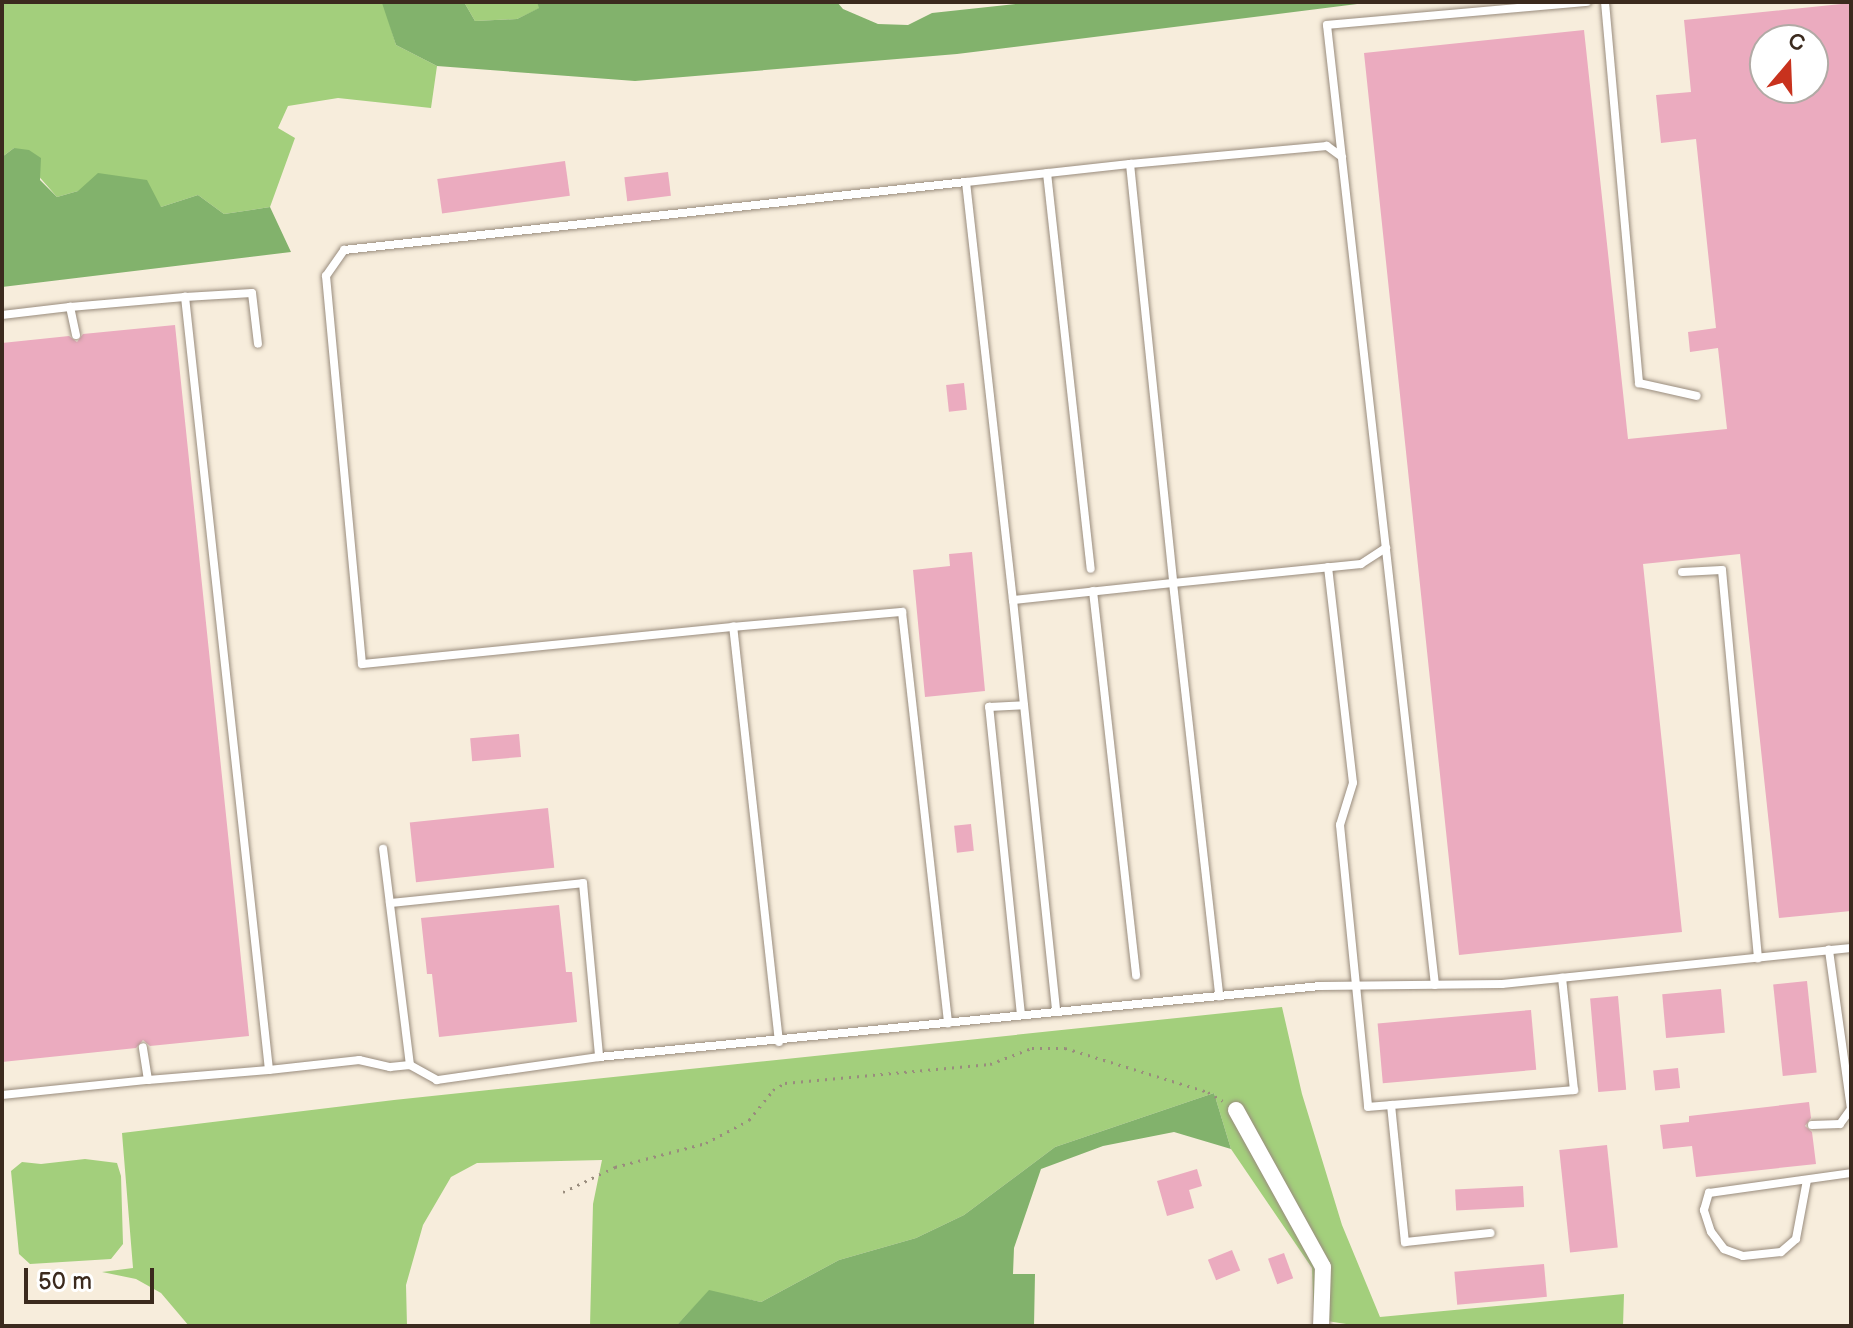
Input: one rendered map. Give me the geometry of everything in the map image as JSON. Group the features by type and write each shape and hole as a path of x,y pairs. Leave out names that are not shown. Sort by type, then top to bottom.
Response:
{"street":[{"path":"1236,1110 1323,1267 1321,1326"}],"lane":[{"path":"1435,985 1327,25 1587,2"},
{"path":"1605,2 1639,383 1697,396"},
{"path":"948,1023 902,612 362,664 326,276 344,250 1130,164 1327,146 1342,157"},
{"path":"1130,164 1219,996"},
{"path":"1047,173 1091,569"},
{"path":"966,182 1056,1012"},
{"path":"2,315 252,293 258,344"},
{"path":"185,297 269,1070"},
{"path":"70,307 76,335"},
{"path":"1013,600 1361,564 1386,548"},
{"path":"1328,567 1353,783 1340,825 1368,1107 1574,1090 1562,978"},
{"path":"1682,572 1722,570 1758,958"},
{"path":"1093,591 1136,976"},
{"path":"733,627 779,1042"},
{"path":"1021,1015 989,707 1024,705"},
{"path":"383,849 410,1065"},
{"path":"390,903 583,883 599,1057"},
{"path":"2,1095 359,1060 390,1067 410,1065 437,1080 599,1057 779,1042 1219,996 1357,986 1562,978 1851,948"},
{"path":"1812,1125 1840,1124 1851,1109 1829,950"},
{"path":"143,1047 148,1080"},
{"path":"1391,1105 1405,1242 1491,1233"},
{"path":"1807,1180 1796,1239 1781,1252 1743,1256 1724,1249 1711,1232 1704,1210 1709,1193 1851,1173"}],"path":[{"path":"563,1192 615,1167 706,1143 749,1120 773,1090 785,1083 990,1064 1032,1048 1065,1048 1208,1092 1236,1110"}],"green space":[{"path":"2,2 383,2 396,45 437,66 431,108 338,98 288,106 278,128 295,138 270,207 224,214 198,195 161,207 78,191 57,197 14,148 2,157"},
{"path":"464,2 537,2 540,8 517,19 475,21"},
{"path":"464,2 475,21 517,19 539,8 537,2 837,2 843,9 878,24 908,25 932,13 1035,2 1373,2 957,54 635,81 437,66 396,45 382,3"},
{"path":"14,148 29,150 41,158 40,180 57,197 78,191 98,173 147,180 161,207 198,195 224,214 270,207 291,252 2,287 2,157"},
{"path":"1282,1007 1302,1094 1342,1225 1380,1317 1624,1294 1623,1326 1359,1326 1314,1319 1312,1268 1231,1149 1214,1093 1055,1147 964,1215 916,1238 839,1260 761,1302 709,1291 676,1326 590,1326 593,1204 602,1160 477,1163 451,1177 423,1225 406,1285 407,1326 189,1326 161,1293 136,1279 102,1272 133,1268 122,1133 394,1100"},
{"path":"1214,1093 1231,1149 1174,1132 1103,1146 1041,1169 1014,1248 1013,1274 1035,1274 1034,1326 676,1326 709,1290 761,1302 839,1260 916,1238 964,1215 1055,1147"},
{"path":"85,1159 117,1163 121,1176 123,1244 111,1259 30,1264 19,1254 11,1171 22,1162 41,1164"}],"building":[{"path":"1851,3 1851,911 1779,918 1740,554 1643,564 1682,932 1459,955 1364,53 1584,30 1628,439 1727,429 1718,348 1690,352 1688,332 1716,328 1696,139 1661,143 1656,95 1691,92 1684,20"},
{"path":"565,161 570,196 442,214 437,179"},
{"path":"668,172 671,196 627,201 624,177"},
{"path":"175,325 249,1036 150,1046 143,1040 136,1048 2,1062 2,343 69,336 77,342 83,334"},
{"path":"964,383 967,410 949,412 946,385"},
{"path":"972,552 985,691 925,697 913,570 950,566 949,554"},
{"path":"519,734 521,757 472,761 470,738"},
{"path":"548,808 554,868 416,882 410,823"},
{"path":"971,824 974,851 957,853 954,826"},
{"path":"559,905 566,972 572,972 577,1022 439,1037 432,974 427,974 421,918"},
{"path":"1807,981 1817,1072 1783,1076 1773,985"},
{"path":"1721,989 1725,1033 1666,1038 1662,994"},
{"path":"1618,996 1626,1090 1598,1092 1590,998"},
{"path":"1531,1010 1536,1070 1383,1083 1378,1023"},
{"path":"1678,1068 1680,1088 1655,1091 1653,1071"},
{"path":"1809,1102 1811,1118 1805,1126 1812,1132 1816,1164 1696,1177 1692,1146 1663,1149 1660,1125 1689,1122 1689,1116"},
{"path":"1607,1145 1618,1247 1570,1252 1559,1150"},
{"path":"1197,1169 1202,1186 1189,1190 1194,1208 1167,1216 1157,1181"},
{"path":"1523,1186 1524,1207 1456,1211 1455,1190"},
{"path":"1232,1250 1240,1270 1216,1280 1208,1260"},
{"path":"1284,1253 1293,1278 1277,1284 1268,1259"},
{"path":"1544,1264 1547,1297 1457,1305 1454,1272"}]}
